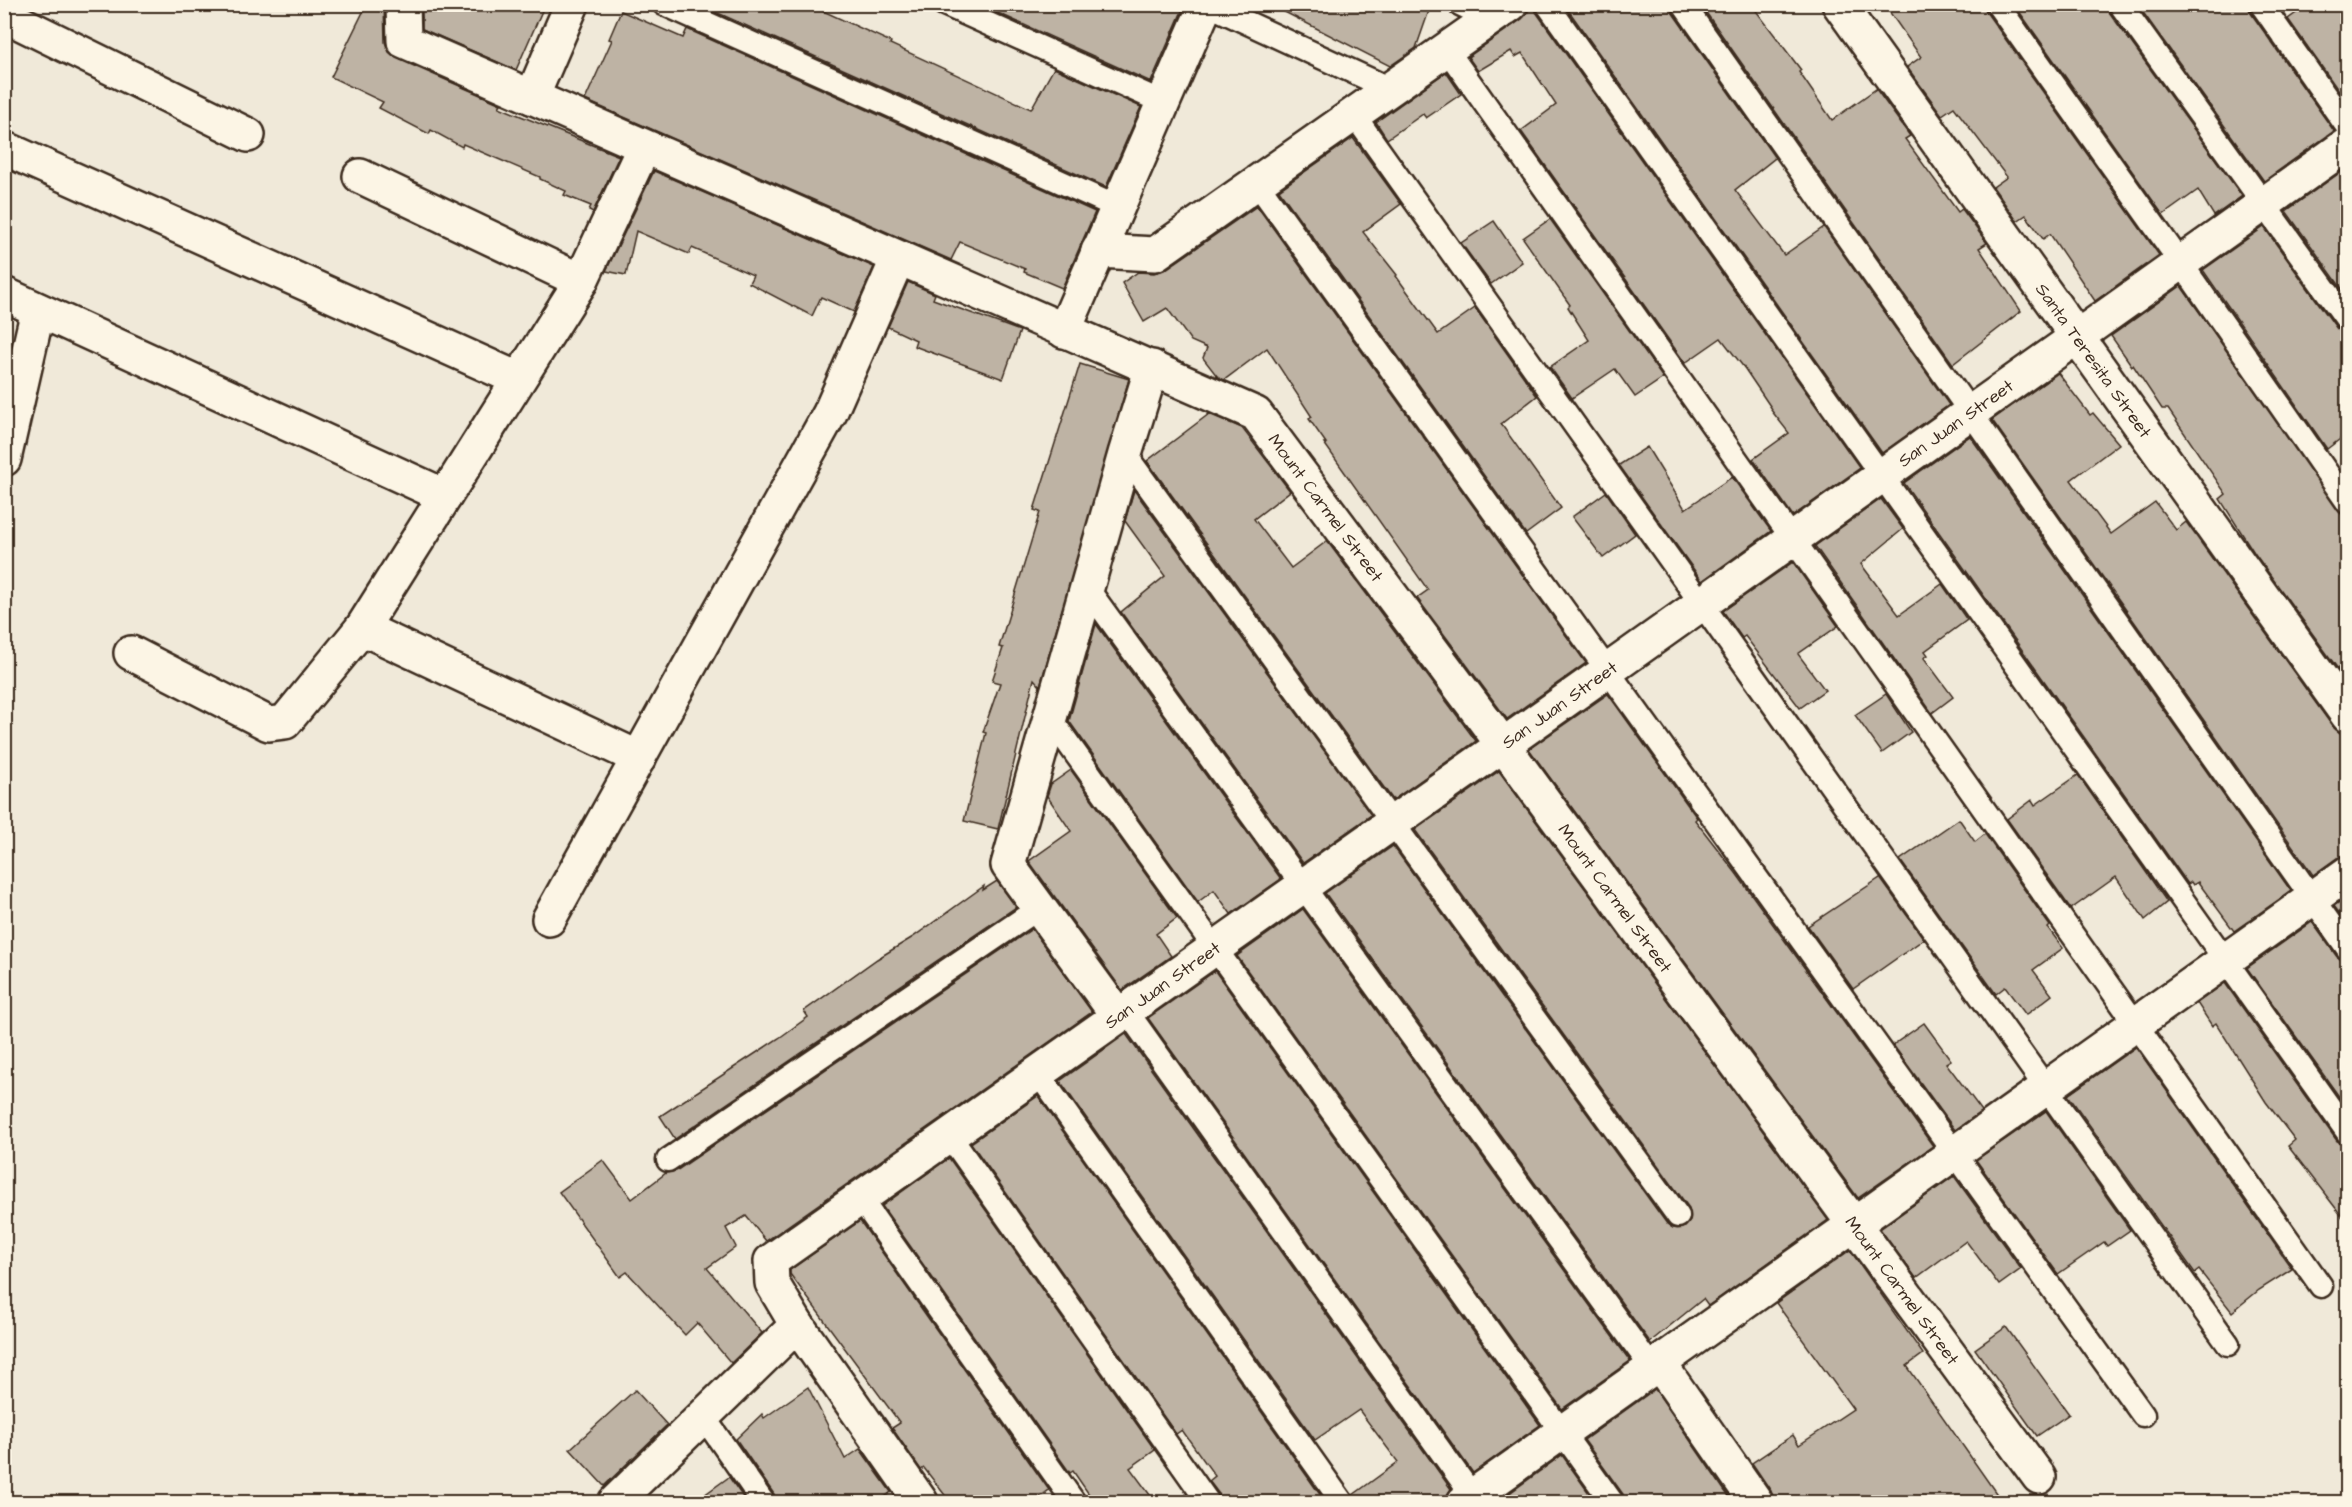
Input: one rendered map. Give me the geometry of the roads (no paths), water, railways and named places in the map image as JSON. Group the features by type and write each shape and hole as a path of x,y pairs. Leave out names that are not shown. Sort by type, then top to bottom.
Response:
{"street":[{"name":"Mount Carmel Street","path":"403,4 404,41 1064,331 1152,366 1256,414 1503,745 2039,1477"},
{"path":"532,97 572,4"},
{"path":"1064,331 1206,4"},
{"name":"Santa Teresita Street","path":"1839,4 2348,716"},
{"path":"1098,251 1155,254 1501,12"},
{"path":"4,15 248,135"},
{"name":"San Juan Street","path":"797,1325 772,1283 771,1261 1503,745 2348,144"},
{"path":"131,653 269,724 285,722 362,628 581,281 644,147"},
{"path":"4,148 518,379"},
{"path":"360,176 581,281"},
{"path":"549,919 830,413 898,258"},
{"path":"4,294 446,496"},
{"path":"4,459 38,310"},
{"path":"1122,1013 1008,865 1152,366"},
{"path":"362,628 639,758"},
{"path":"1471,1500 1562,1432 2348,873"},
{"path":"620,1501 797,1325 921,1503"},
{"path":"1655,1366 1756,1503"}],"lane":[{"path":"664,4 1117,207"},
{"path":"944,4 1162,102"},
{"path":"1206,4 1390,89"},
{"path":"1460,4 1501,12"},
{"path":"1547,4 2348,1133"},
{"path":"1683,4 2348,949"},
{"path":"1997,4 2348,503"},
{"path":"2120,4 2348,321"},
{"path":"2261,4 2348,128"},
{"path":"1446,50 2321,1286"},
{"path":"1354,115 2228,1344"},
{"path":"1257,183 2143,1415"},
{"path":"1125,454 1678,1216"},
{"path":"1087,588 1302,886 1655,1366"},
{"path":"1050,718 1612,1503"},
{"path":"668,1160 1040,908"},
{"path":"1122,1013 1471,1500"},
{"path":"1038,1072 1342,1503"},
{"path":"949,1135 1208,1503"},
{"path":"860,1198 1074,1503"},
{"path":"703,1416 763,1503"}]}
